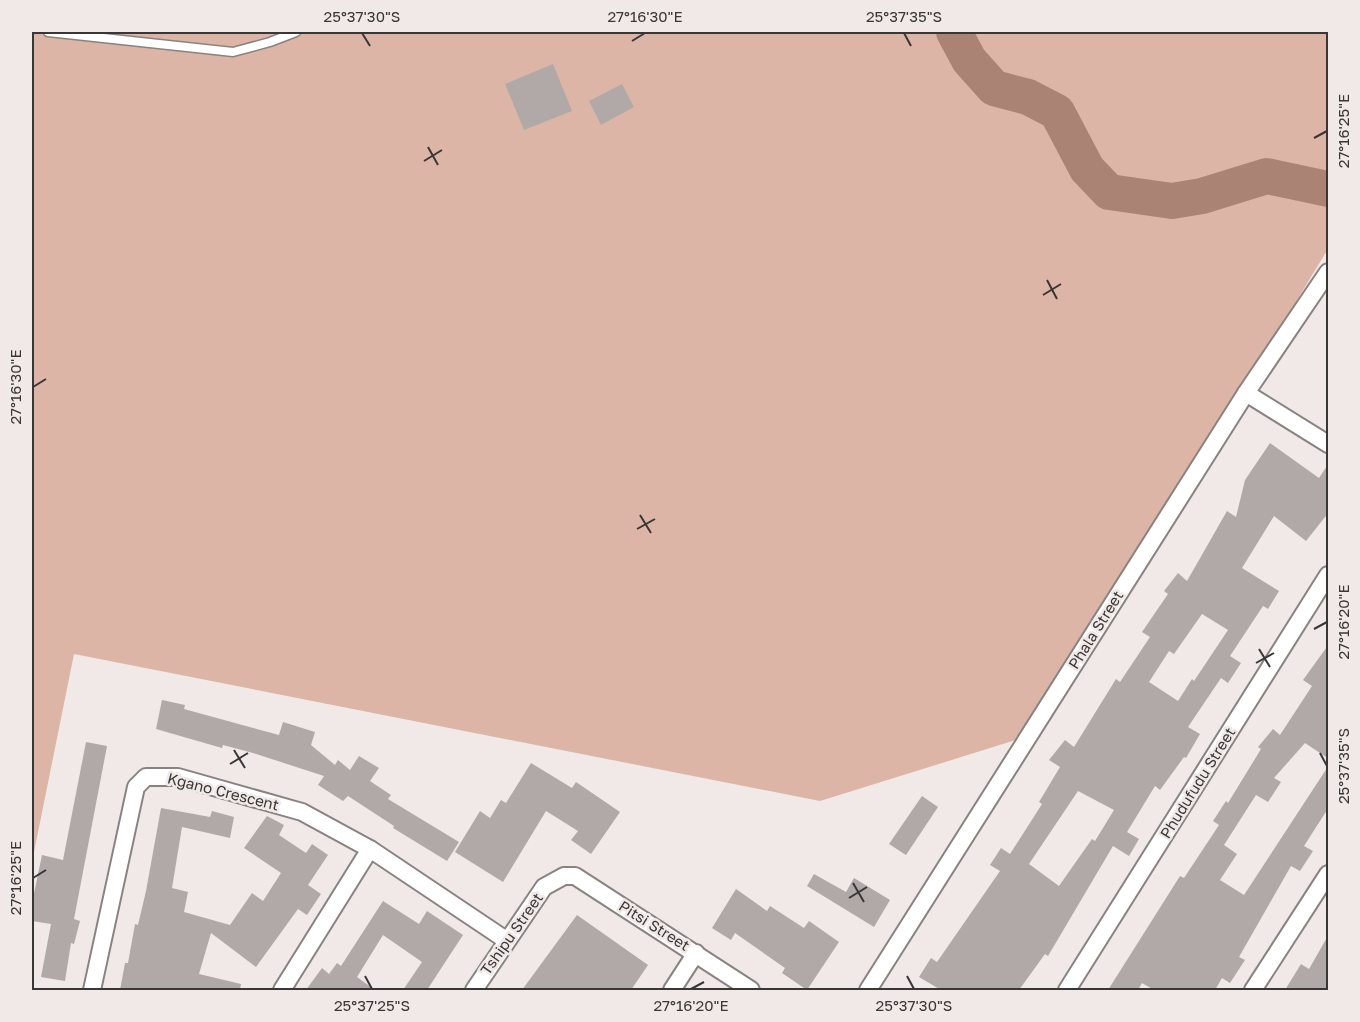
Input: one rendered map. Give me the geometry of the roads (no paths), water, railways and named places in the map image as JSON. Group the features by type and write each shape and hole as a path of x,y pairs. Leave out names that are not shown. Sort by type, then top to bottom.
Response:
{"street":[{"name":"Phala Street","path":"868,990 1246,393 1329,272"},
{"path":"1246,393 1329,444"},
{"name":"Phudufudu Street","path":"1067,990 1329,575"},
{"name":"Kgano Crescent","path":"92,990 136,787 146,777 178,777 302,812 370,849 506,940"},
{"path":"282,990 370,849"},
{"path":"1253,990 1329,874"},
{"name":"Pitsi Street","path":"553,880 575,876 751,990"},
{"name":"Tshipu Street","path":"474,990 544,887 553,880"},
{"path":"672,990 696,953"}],"lane":[{"path":"48,32 232,52 296,32"}],"waterway":[{"path":"954,32 969,60 994,88 1028,97 1057,112 1087,169 1109,192 1172,201 1202,196 1267,176 1328,189"}]}
